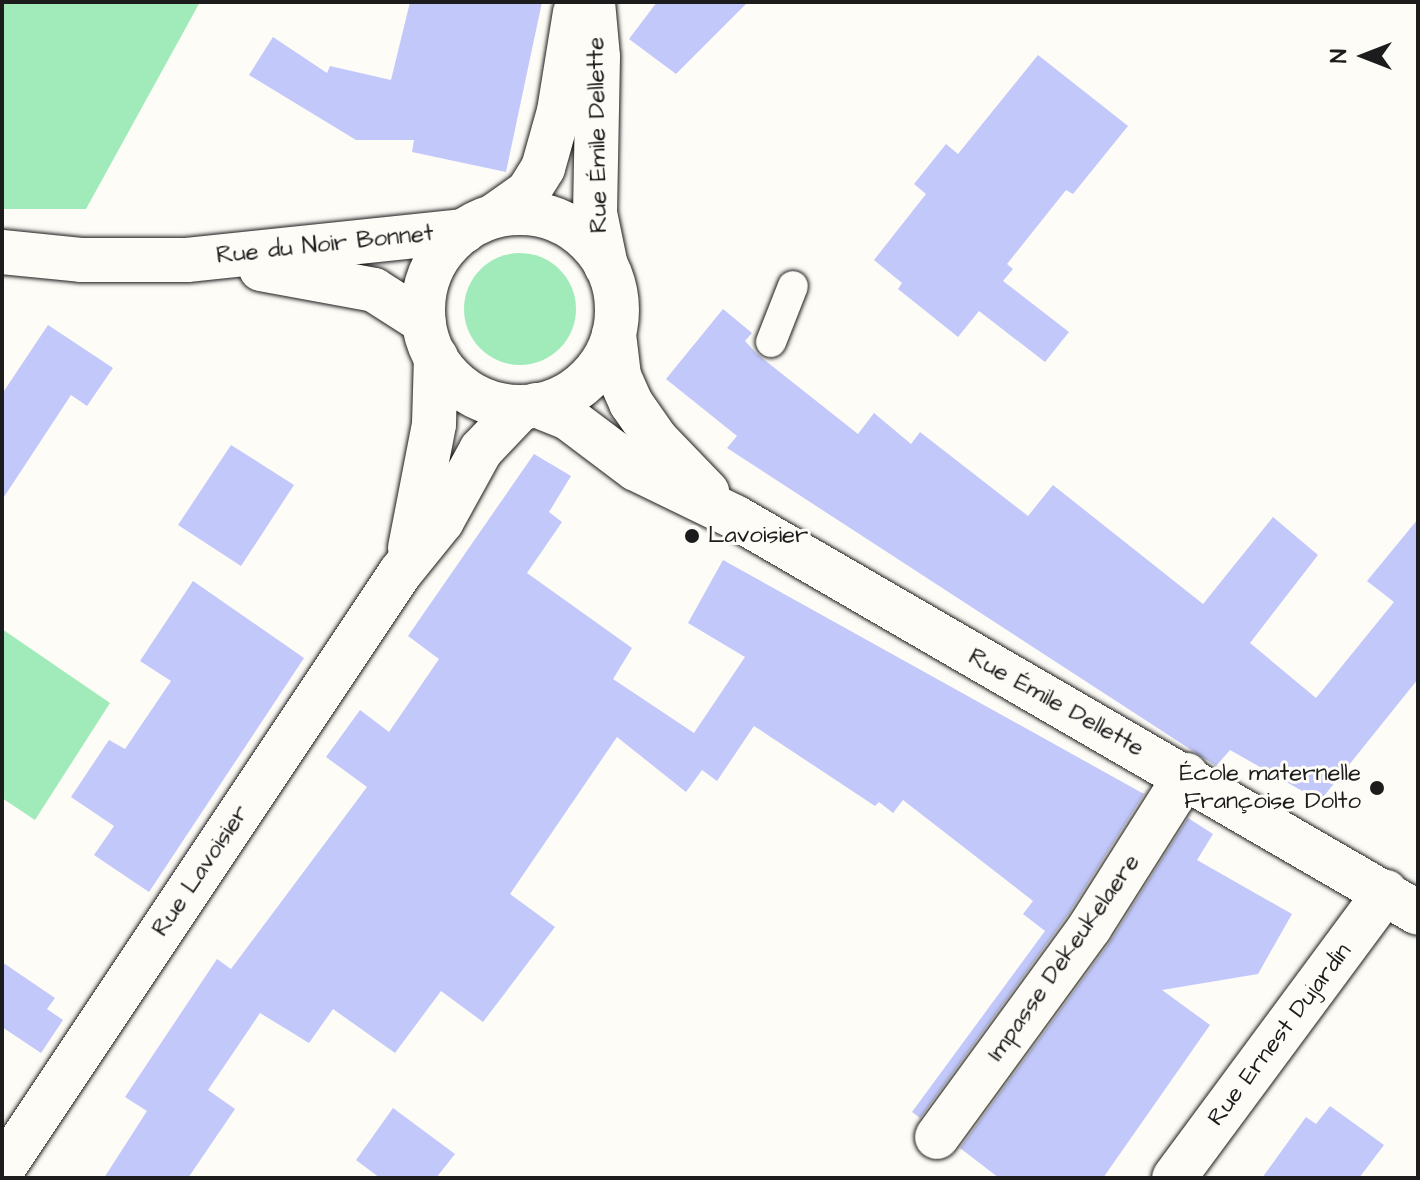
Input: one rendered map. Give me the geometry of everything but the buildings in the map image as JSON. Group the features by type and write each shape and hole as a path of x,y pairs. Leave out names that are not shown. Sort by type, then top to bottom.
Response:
{"street":[{"name":"Rue Émile Dellette","path":"479,223 528,192 543,168 568,69 576,2"},
{"name":"Rue Émile Dellette","path":"593,2 595,213 607,268"},
{"path":"521,212 560,221 592,245 607,268 617,307 614,334 585,381 563,397 529,406 472,394 430,340 431,271 479,223 521,212"},
{"name":"Rue du Noir Bonnet","path":"2,252 81,260 187,260 479,223"},
{"name":"Rue du Noir Bonnet","path":"187,260 352,284 391,297 430,340"},
{"name":"Rue Émile Dellette","path":"614,334 624,390 735,517"},
{"name":"Rue Lavoisier","path":"400,573 424,488 430,340"},
{"name":"Rue Émile Dellette","path":"529,406 568,418 649,476 735,517 1402,902"},
{"name":"Rue Lavoisier","path":"2,1170 400,573 442,521 490,438 529,406"},
{"name":"Impasse Dekeukelaere","path":"937,1137 1090,927 1186,775"},
{"name":"Rue Ernest Dujardin","path":"1174,1178 1402,902"}],"lane":[{"path":"771,342 793,286"}],"green space":[{"path":"2,2 200,2 86,209 2,209"},
{"path":"520,253 542,257 560,269 572,287 576,309 572,331 560,349 542,361 520,365 498,361 480,349 468,331 464,309 468,287 480,269 498,257"},
{"path":"2,629 110,703 35,820 2,798"}],"place":[{"name":"Lavoisier","path":"692,536"},
{"name":"École maternelle Françoise Dolto","path":"1377,788"}]}
